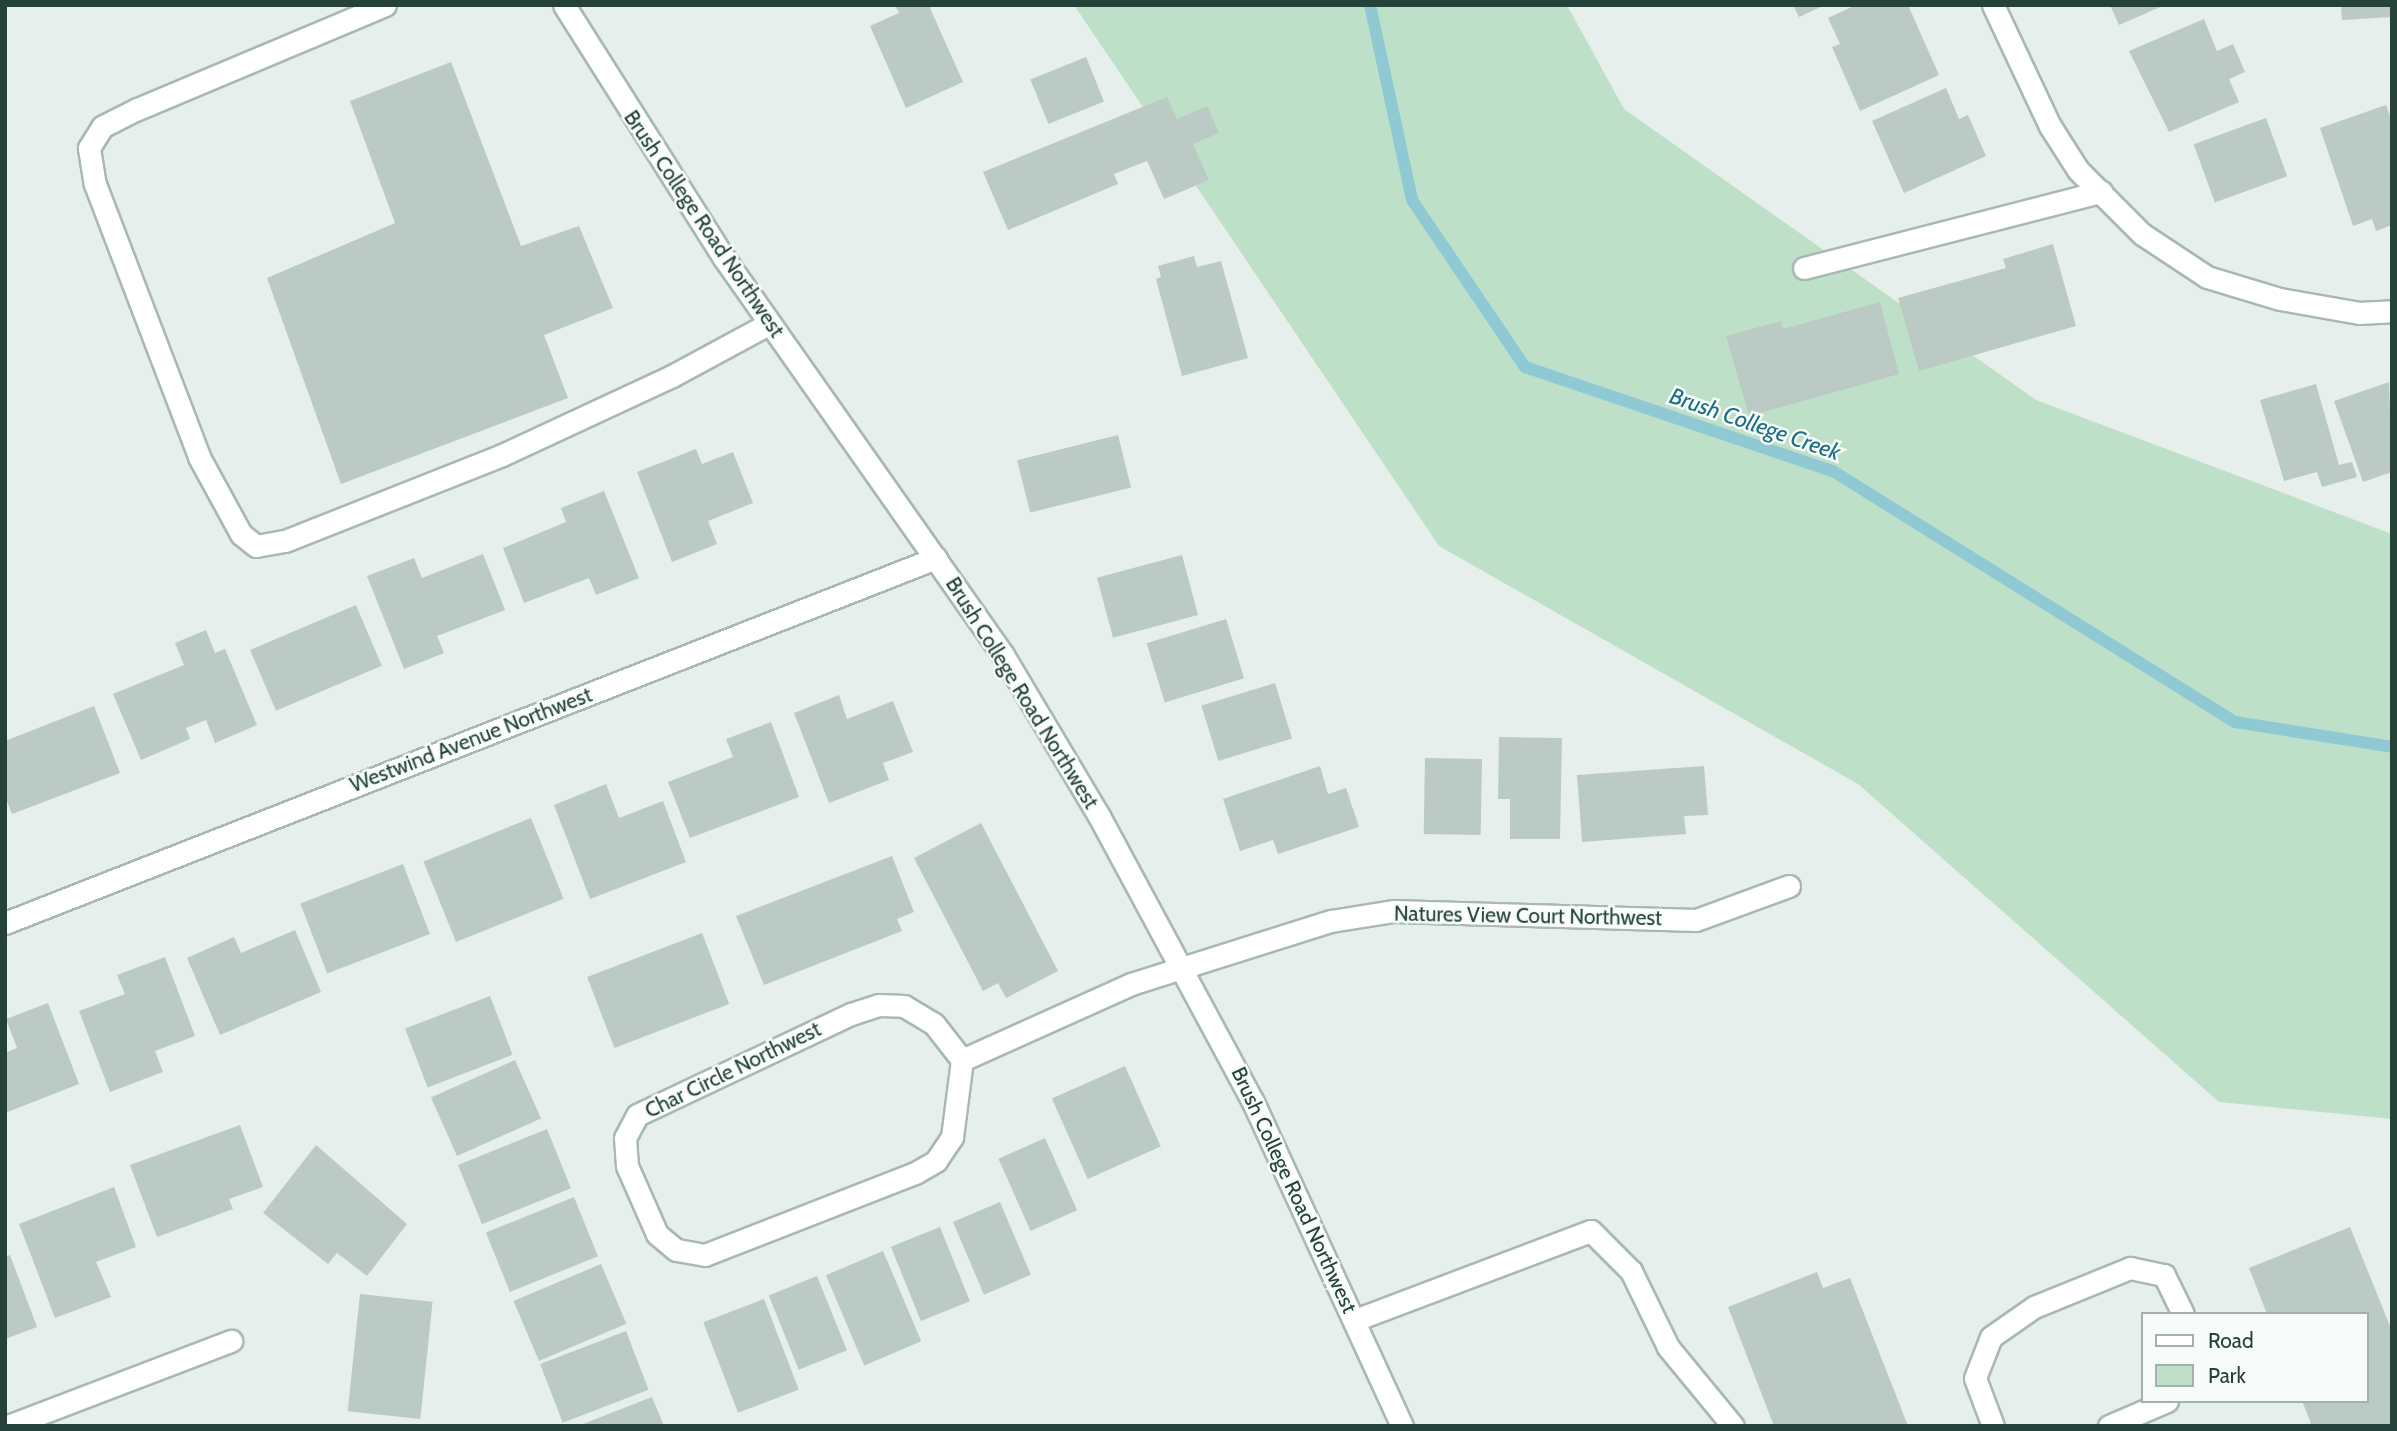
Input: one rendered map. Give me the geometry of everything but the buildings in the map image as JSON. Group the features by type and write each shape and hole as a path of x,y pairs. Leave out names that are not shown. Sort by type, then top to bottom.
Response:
{"street":[{"path":"385,5 137,109 102,127 89,149 95,184 199,457 241,534 256,546 285,541 502,455 672,376 770,323"},
{"name":"Brush College Road Northwest","path":"564,5 724,258 1003,655 1184,968 1294,1184 1402,1426"},
{"path":"1993,5 2050,126 2078,170 2142,234 2207,277 2280,299 2359,313 2392,311"},
{"path":"1804,268 2101,192"},
{"name":"Westwind Avenue Northwest","path":"5,923 936,558"},
{"name":"Natures View Court Northwest","path":"1184,968 1331,921 1394,911 1696,920 1789,886"},
{"path":"962,1060 1131,984 1184,968"},
{"name":"Char Circle Northwest","path":"879,1005 904,1006 934,1024 962,1060 952,1137 936,1160 915,1173 705,1255 676,1250 657,1234 627,1166 625,1138 637,1115 851,1014 879,1005"},
{"path":"1355,1320 1591,1231 1631,1271 1668,1347 1733,1426"},
{"path":"1993,1426 1975,1378 1991,1337 2034,1307 2130,1268 2164,1275 2182,1312"},
{"path":"8,1426 231,1341"},
{"path":"2109,1426 2162,1403"}],"green space":[{"path":"1074,5 1567,5 1624,109 2036,400 2392,534 2392,1119 2219,1102 1858,784 1439,546"}],"waterway":[{"name":"Brush College Creek","path":"1370,5 1412,200 1525,367 1833,471 2235,722 2392,747"}]}
